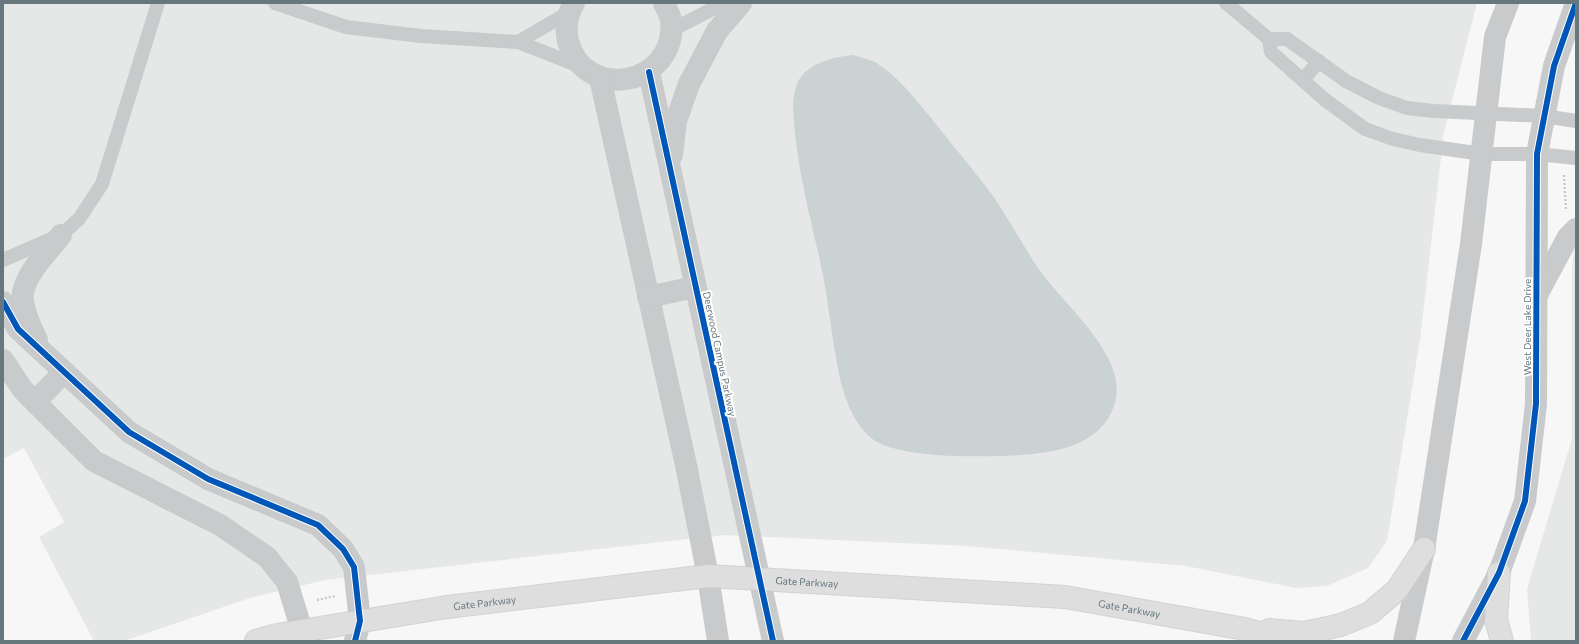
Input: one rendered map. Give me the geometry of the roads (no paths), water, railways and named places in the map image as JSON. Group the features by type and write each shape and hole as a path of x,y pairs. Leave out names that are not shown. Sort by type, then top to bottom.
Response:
{"main road":[{"path":"1246,629 1304,633 1341,625 1370,613 1397,590 1424,549"},
{"path":"1499,573 1496,620 1502,641"},
{"name":"Gate Parkway","path":"256,641 277,635 306,636 358,631 447,607 708,576 1065,597 1246,629 1286,641"}],"street":[{"path":"592,73 625,81 648,72 662,57 670,39 671,19 664,3"},
{"path":"670,172 676,121 689,84 717,31 740,3"},
{"path":"1404,641 1424,549 1471,244 1495,37 1508,3"},
{"name":"West Deer Lake Drive","path":"1463,641 1499,573 1525,501 1536,404 1537,154 1554,66 1576,3"},
{"path":"571,8 566,32 571,52 592,73 648,297 686,465 708,576 718,641"},
{"name":"Deerwood Campus Parkway","path":"648,72 773,641"},
{"path":"1537,296 1568,237 1571,221"},
{"path":"44,354 27,319 23,293 34,269 62,235"},
{"path":"648,297 695,287"},
{"path":"3,302 18,329 129,432 208,479 318,525 343,549 354,567 358,631"},
{"path":"3,360 23,390 94,461 220,525 267,557 286,582 306,636"},
{"path":"35,402 64,372"}],"lane":[{"path":"3,260 62,235 79,219 102,184 158,3"},
{"path":"275,3 346,27 421,36 518,42 592,73"},
{"path":"670,31 724,3"},
{"path":"1226,3 1269,39 1287,39 1346,80 1379,98 1407,108 1486,115 1544,116 1576,121"},
{"path":"518,42 571,8"},
{"path":"1269,39 1271,52 1324,99 1365,129 1393,139 1420,145 1482,154 1537,154 1576,158"},
{"path":"1303,80 1319,61"}]}
